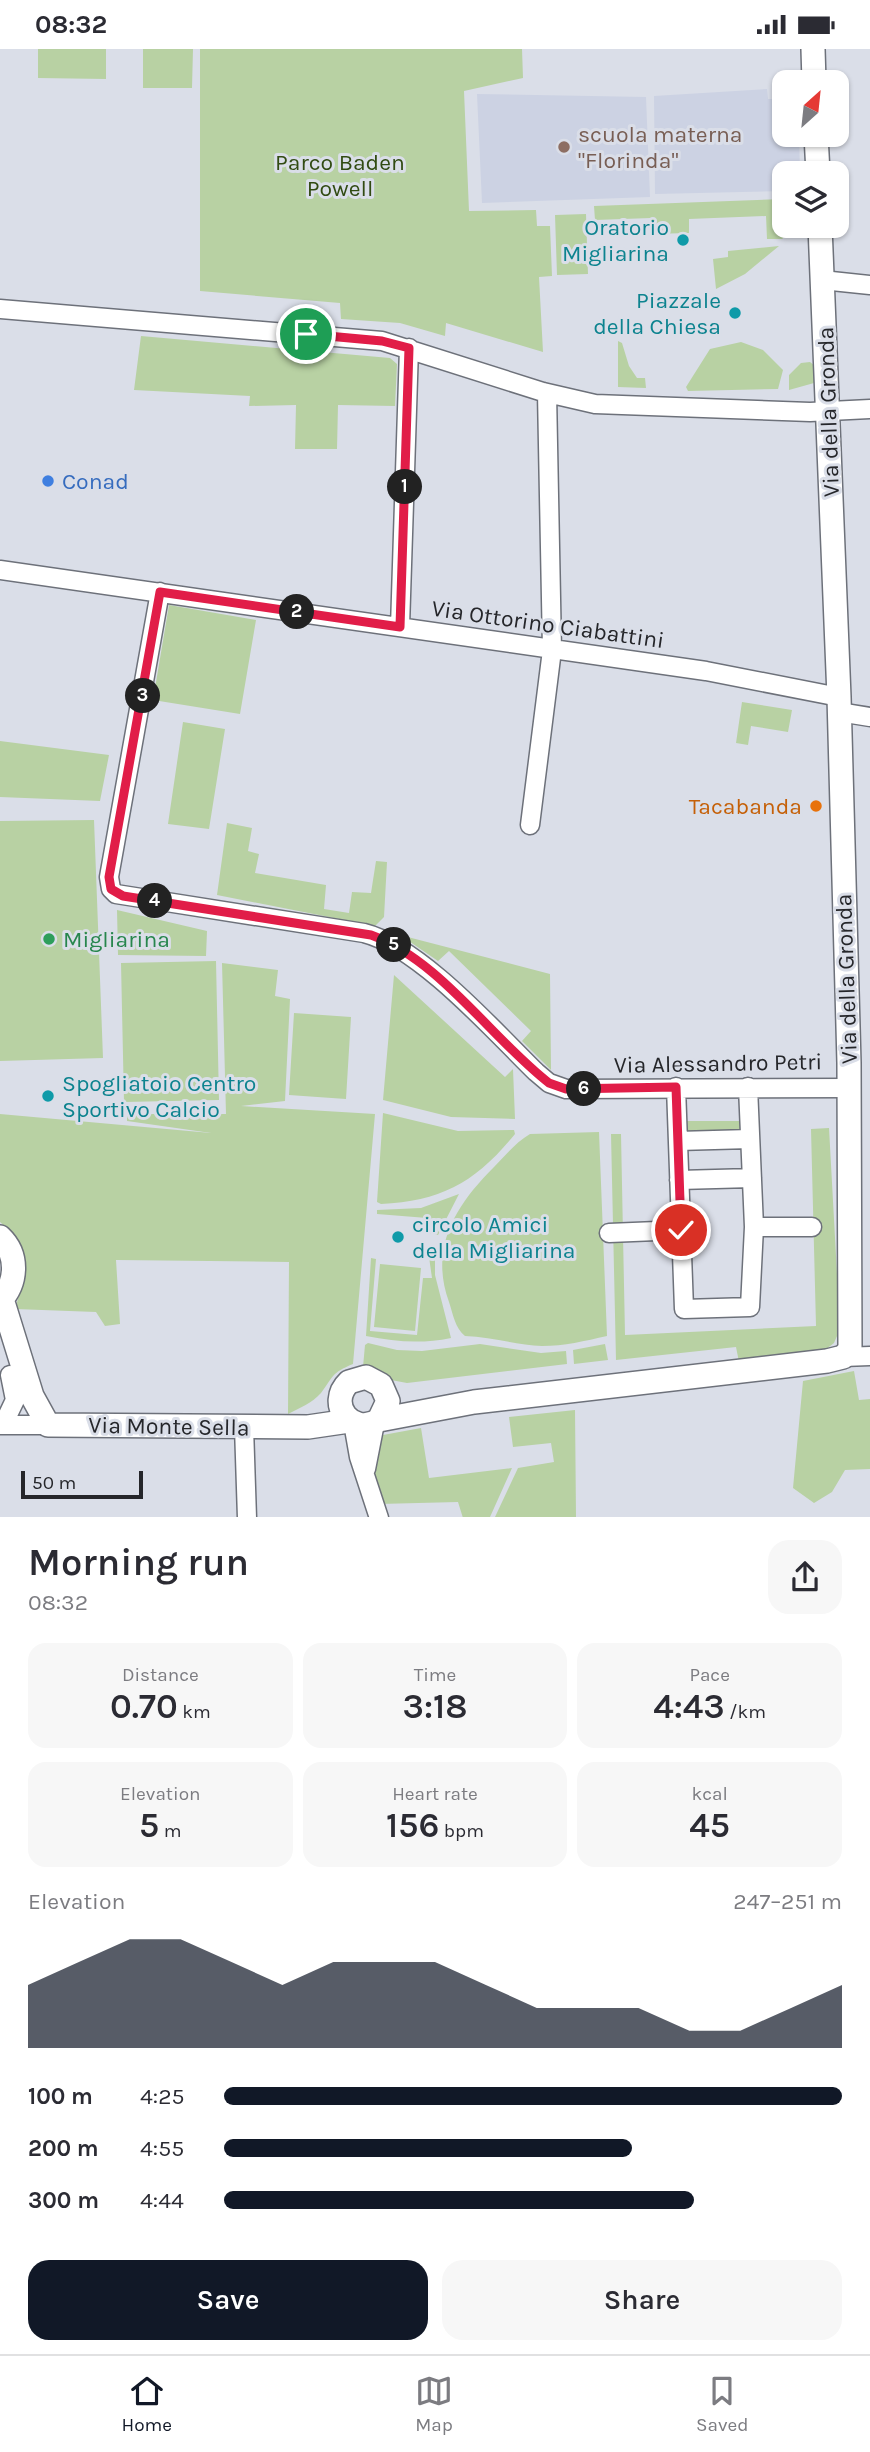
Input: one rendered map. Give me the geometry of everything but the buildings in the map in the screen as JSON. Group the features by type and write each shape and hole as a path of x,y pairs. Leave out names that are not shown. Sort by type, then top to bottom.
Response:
{"street":[{"path":"813,49 814,70"},
{"name":"Via della Gronda","path":"820,238 839,705 849,1088 852,1339 850,1350 843,1357"},
{"path":"822,280 870,285"},
{"path":"0,309 382,341 547,393 613,406 828,412 870,409"},
{"path":"400,627 409,348"},
{"path":"530,825 552,650 547,393"},
{"name":"Via Ottorino Ciabattini","path":"1,570 706,671 839,705 870,717"},
{"name":"Via Alessandro Petri","path":"160,592 109,877 111,889 123,896 371,935 396,946 429,972 549,1083 566,1089 849,1088"},
{"path":"676,1087 684,1309 750,1307 754,1227 748,1087"},
{"path":"678,1141 750,1139"},
{"path":"679,1180 752,1178"},
{"path":"754,1227 812,1227"},
{"path":"609,1233 681,1230"},
{"path":"0,1237 11,1253 14,1265 10,1286 1,1300"},
{"name":"Via Monte Sella","path":"1,1300 32,1396 48,1425"},
{"path":"474,1402 415,1402 386,1392 377,1381 360,1377 344,1386 340,1398 341,1411 364,1422 474,1402 843,1357 870,1356"},
{"name":"Via Monte Sella","path":"5,1366 32,1396"},
{"name":"Via Monte Sella","path":"5,1366 15,1400 1,1425 244,1427 364,1422"},
{"path":"364,1422 387,1408 386,1392"},
{"name":"Via Monte Sella","path":"289,1426 340,1398"},
{"path":"364,1422 366,1479 379,1517"},
{"path":"244,1427 247,1517"}],"shaded area":[{"path":"767,89 768,99 772,99 772,147 799,147 800,161 772,161 772,191 655,194 654,96"},
{"name":"scuola materna \"Florinda\"","path":"477,94 646,97 650,197 482,203"}],"green space":[{"path":"38,49 106,49 106,79 38,78"},
{"path":"143,49 193,49 192,88 143,88"},
{"name":"Parco Baden Powell","path":"200,49 522,49 523,78 464,91 469,211 536,210 537,226 550,226 552,276 539,277 543,352 446,323 445,336 400,323 341,319 340,303 200,291"},
{"path":"772,199 772,238 783,238 767,239 766,216 689,219 689,233 652,234 651,218 595,220 594,206"},
{"path":"586,214 588,274 557,275 555,215"},
{"path":"779,246 745,274 716,289 713,259 728,257 728,251"},
{"path":"141,336 390,358 397,364 395,406 338,405 337,449 295,449 296,405 249,406 250,396 134,390"},
{"path":"618,341 622,343 629,366 637,378 645,378 646,388 618,387"},
{"path":"741,342 763,350 783,370 778,389 688,391 686,387 710,349"},
{"path":"810,362 815,366 814,383 789,390 789,375 801,363"},
{"path":"169,605 256,620 240,714 153,700"},
{"path":"742,702 792,710 788,732 751,726 748,745 736,743"},
{"path":"183,722 225,729 209,829 168,824"},
{"path":"0,741 109,755 100,801 0,797"},
{"name":"Migliarina","path":"94,820 103,1058 0,1061 0,821"},
{"path":"227,823 252,828 248,851 259,854 255,873 326,885 324,909 349,913 352,892 371,893 376,861 387,862 384,917 375,926 217,895"},
{"path":"117,910 207,931 206,956 118,955"},
{"path":"400,935 550,974 551,1070 522,1041 531,1031 449,951 438,961"},
{"path":"216,961 219,1100 124,1102 121,963"},
{"path":"222,963 278,970 275,996 290,999 285,1101 241,1106 375,1114 353,1364 337,1373 314,1400 288,1414 289,1262 116,1260 120,1324 105,1326 96,1312 15,1309 25,1261 18,1242 0,1222 0,1114 211,1133 127,1121 127,1114 226,1114"},
{"path":"394,975 505,1077 513,1069 515,1119 451,1117 383,1100"},
{"path":"294,1013 351,1017 346,1099 289,1095"},
{"path":"383,1113 458,1131 514,1130 515,1134 486,1165 456,1186 422,1199 381,1204 377,1202"},
{"path":"682,1121 744,1121 745,1137 682,1137"},
{"path":"829,1128 840,1329 834,1343 825,1350 739,1362 736,1347 616,1360 611,1134 621,1134 625,1335 816,1326 811,1129"},
{"path":"599,1132 607,1336 542,1346 465,1336 453,1316 442,1263 450,1228 468,1196 516,1145 530,1134"},
{"path":"459,1194 438,1235 427,1233 427,1218 377,1214 377,1210 421,1208"},
{"path":"428,1250 435,1250 435,1275 451,1338 409,1341 366,1336 371,1258 376,1259 370,1331 417,1335 423,1278 432,1278"},
{"path":"380,1264 421,1268 415,1331 374,1327"},
{"path":"368,1343 397,1350 422,1351 480,1344 541,1353 566,1351 567,1364 407,1383 391,1380 363,1367 365,1345"},
{"path":"605,1344 608,1360 574,1364 573,1350"},
{"path":"854,1371 859,1400 870,1399 870,1469 845,1470 832,1492 814,1503 793,1488 803,1381"},
{"path":"575,1410 576,1517 495,1517 518,1468 554,1462 551,1443 513,1447 509,1417"},
{"path":"421,1428 429,1478 512,1468 490,1517 463,1517 458,1502 379,1504 373,1468 383,1435"}],"place":[{"name":"scuola materna \"Florinda\"","path":"564,147"},
{"name":"Oratorio Migliarina","path":"683,240"},
{"name":"Piazzale della Chiesa","path":"735,313"},
{"name":"Conad","path":"48,481"},
{"name":"Tacabanda","path":"816,806"},
{"name":"Migliarina","path":"49,939"},
{"name":"Spogliatoio Centro Sportivo Calcio","path":"48,1096"},
{"name":"circolo Amici della Migliarina","path":"398,1237"}],"route":[{"path":"306,334 382,341 409,348 400,627 160,592 109,877 111,889 123,896 371,935 396,946 429,972 549,1083 566,1089 676,1087 681,1230"}]}
